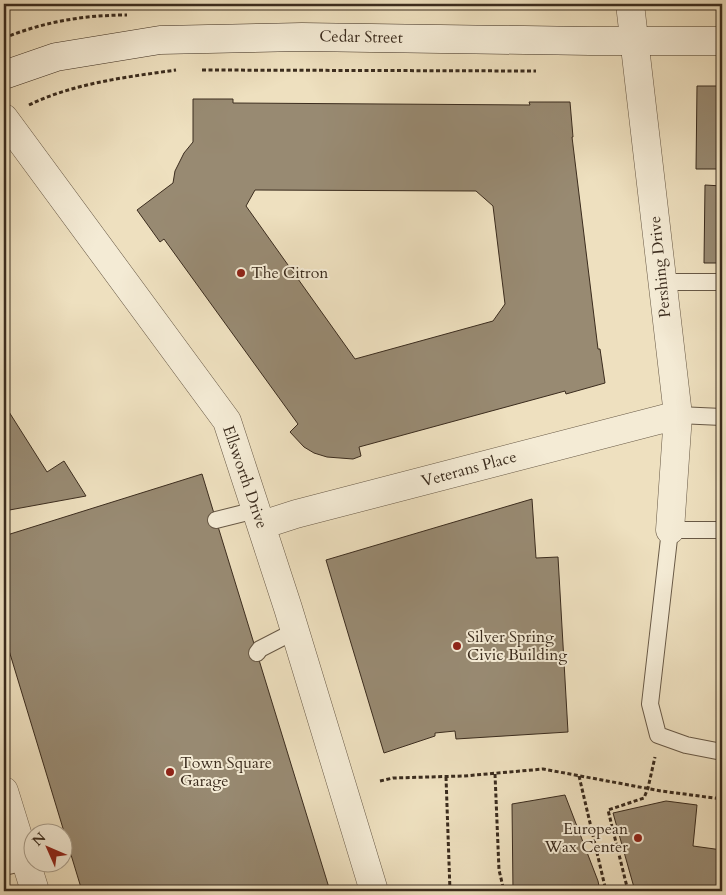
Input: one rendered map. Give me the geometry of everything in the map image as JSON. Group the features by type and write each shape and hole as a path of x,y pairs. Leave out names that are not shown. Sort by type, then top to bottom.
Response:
{"street":[{"name":"Pershing Drive","path":"630,4 678,415 670,530"},
{"name":"Cedar Street","path":"4,76 18,69 56,57 160,40 302,37 722,41"},
{"name":"Ellsworth Drive","path":"13,113 227,421 295,632 374,891"},
{"name":"Veterans Place","path":"259,518 296,514 678,415"},
{"path":"4,791 15,864 34,891"}],"lane":[{"path":"662,282 722,282"},
{"path":"678,415 722,417"},
{"path":"216,520 259,518"},
{"path":"722,530 670,530 650,704 658,735 686,745 722,752"},
{"path":"257,653 260,649 295,632"}],"path":[{"path":"13,113 40,100 85,86 127,77 178,70"},
{"path":"198,70 539,71"},
{"path":"628,891 608,810 644,798 655,761"},
{"path":"380,781 393,778 446,777 543,769 722,799"},
{"path":"495,774 499,870 504,891"},
{"path":"579,776 606,891"},
{"path":"446,777 450,891"}],"building":[{"path":"697,86 722,86 722,169 696,169"},
{"name":"The Citron","path":"193,99 233,99 233,103 530,105 529,102 570,102 572,137 598,349 600,349 605,383 566,394 565,391 359,447 361,456 353,459 327,457 314,453 304,447 290,432 298,424 164,239 160,242 137,210 173,183 175,171 184,153 193,142","holes":["255,190 476,191 493,206 505,304 493,321 355,359 246,206"]},
{"path":"705,185 722,186 722,263 704,263"},
{"path":"4,404 47,472 64,461 86,496 4,511"},
{"name":"Town Square Garage","path":"202,474 330,891 82,891 72,858 72,822 61,822 4,634 4,533 7,535"},
{"name":"Silver Spring Civic Building","path":"532,499 536,558 558,557 568,732 456,739 455,731 435,733 435,736 384,753 326,560"},
{"path":"565,795 598,881 600,891 513,891 512,804"},
{"path":"666,801 697,805 693,846 722,850 722,891 635,891 613,813"}],"place":[{"name":"The Citron","path":"241,273"},
{"name":"Silver Spring Civic Building","path":"457,646"},
{"name":"Town Square Garage","path":"170,772"},
{"name":"European Wax Center","path":"638,838"}]}
